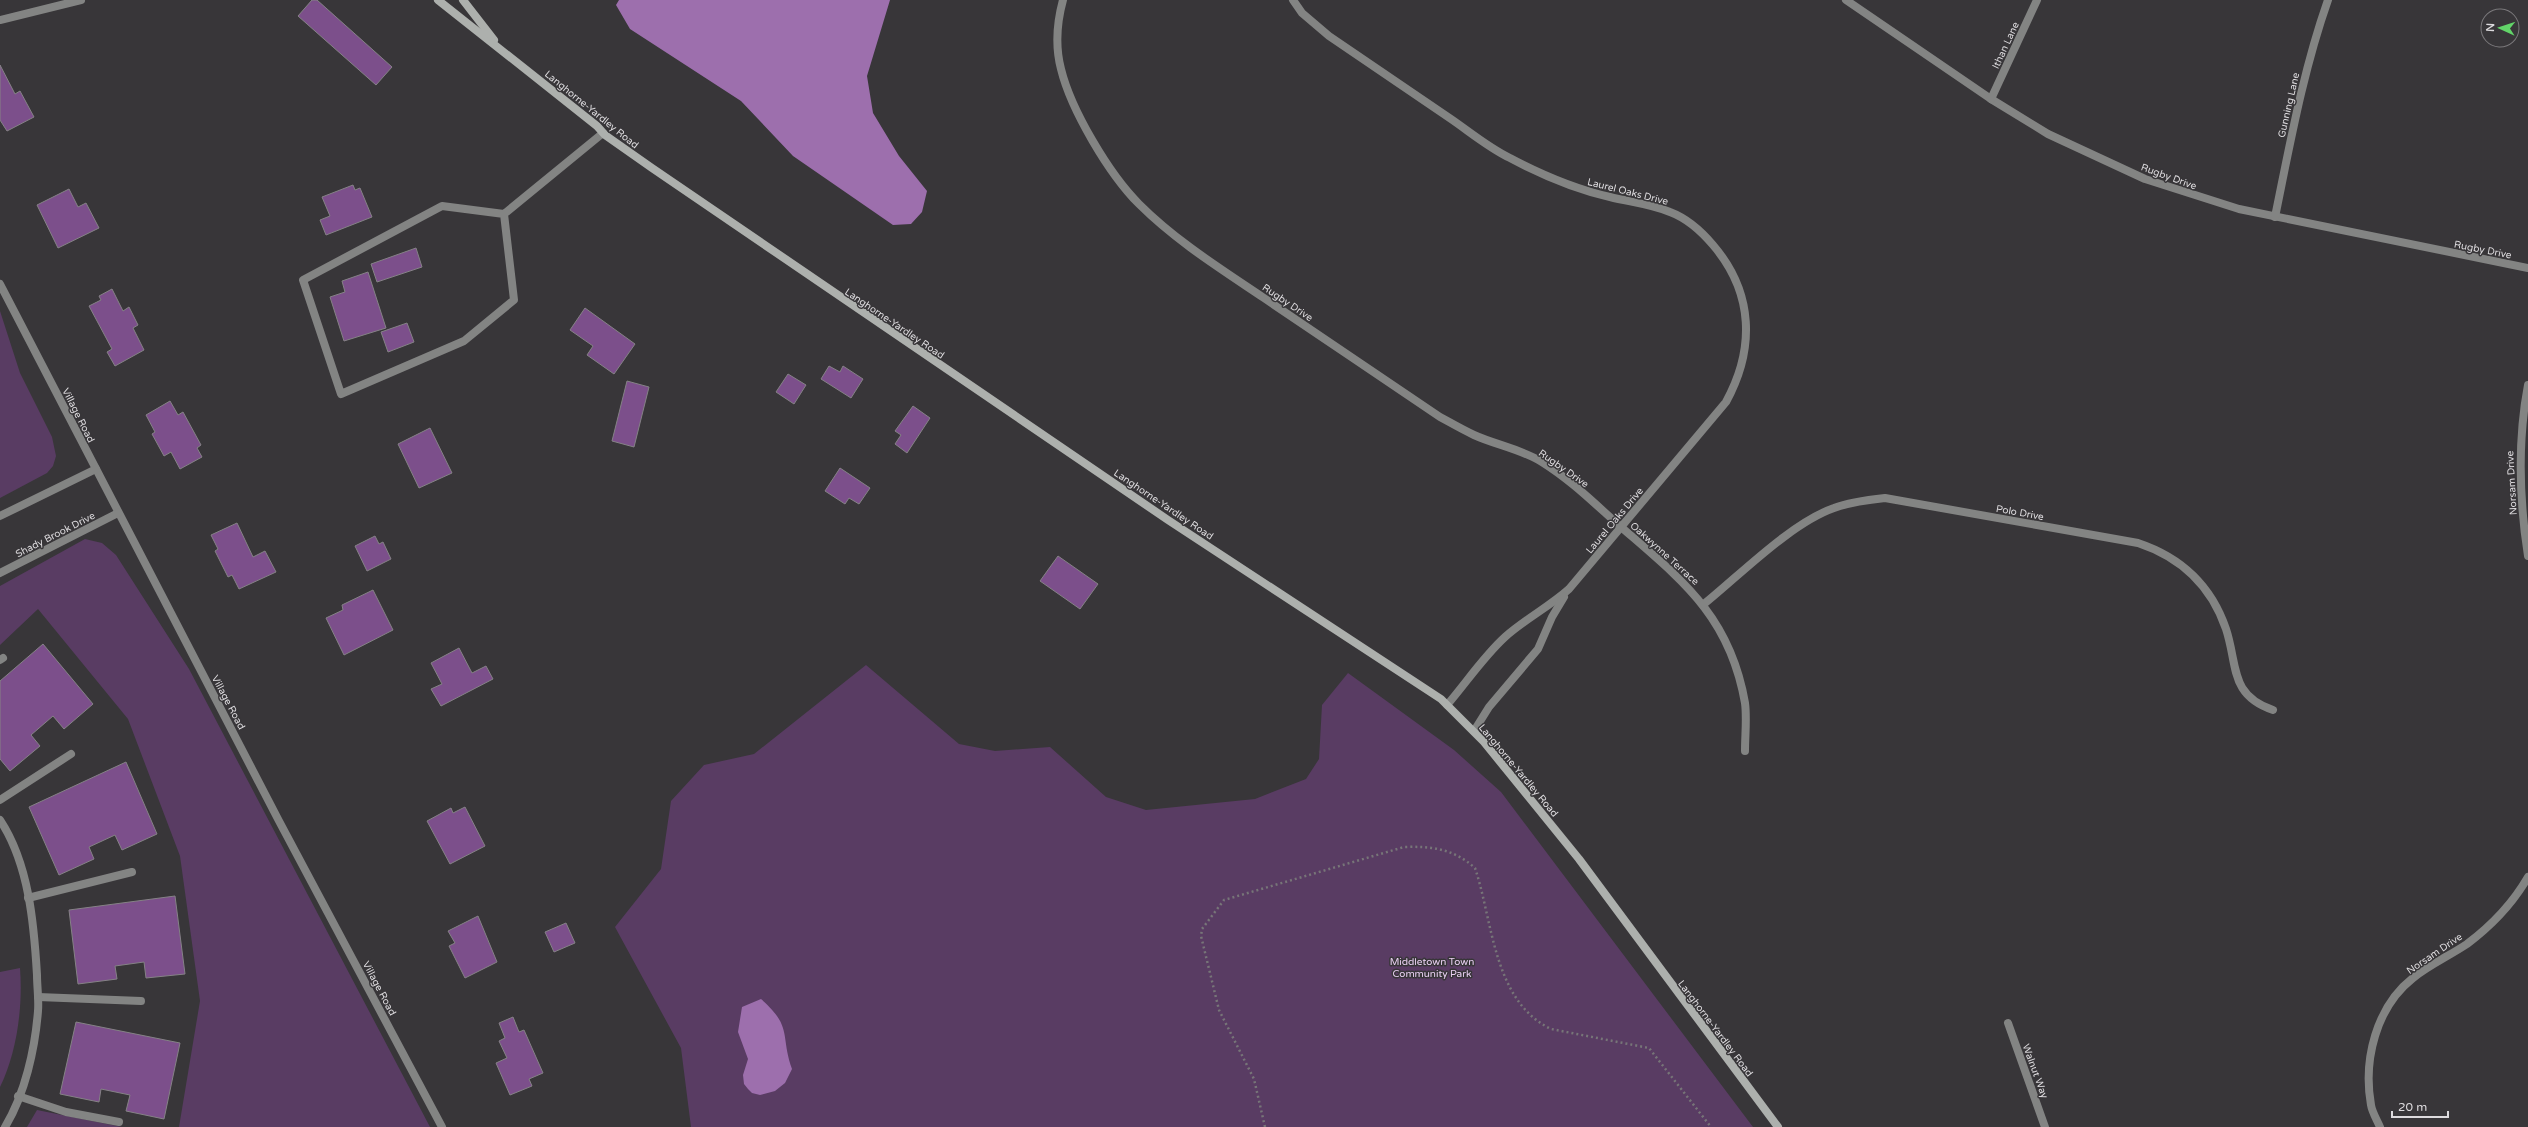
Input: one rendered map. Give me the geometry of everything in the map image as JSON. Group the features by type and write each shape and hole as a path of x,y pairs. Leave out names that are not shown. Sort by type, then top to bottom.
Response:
{"main road":[{"name":"Langhorne-Yardley Road","path":"438,0 597,126 602,133 872,320 1168,520 1448,705 1474,731 1579,859 1778,1127"},
{"path":"463,0 503,52"}],"street":[{"path":"0,20 81,0"},
{"name":"Rugby Drive","path":"1063,0 1058,21 1058,49 1061,69 1074,102 1099,151 1117,179 1138,203 1166,229 1220,268 1440,417 1475,436 1508,446 1541,462 1581,491 1621,527"},
{"name":"Laurel Oaks Drive","path":"1292,0 1302,13 1329,36 1508,157 1548,177 1581,189 1671,212 1691,224 1708,239 1725,261 1740,290 1746,319 1747,334 1743,362 1736,384 1726,402 1569,589 1550,606 1524,621 1504,638 1448,705"},
{"name":"Rugby Drive","path":"1846,0 1991,99 2048,134 2139,176 2204,199 2275,217 2528,268"},
{"name":"Ithan Lane","path":"1991,99 2037,0"},
{"name":"Gunning Lane","path":"2275,217 2296,109 2316,34 2328,0"},
{"path":"504,214 514,300 464,341 341,394 303,280 442,206 504,214 602,133"},
{"name":"Village Road","path":"0,284 118,513 442,1127"},
{"name":"Norsam Drive","path":"2528,385 2521,422 2519,462 2528,556"},
{"path":"0,516 96,469"},
{"name":"Polo Drive","path":"1704,604 1790,532 1832,508 1849,503 1885,498 2138,542 2160,550 2177,560 2204,586 2226,628 2235,674 2246,692 2259,705 2273,710"},
{"name":"Shady Brook Drive","path":"0,573 118,513"},
{"name":"Oakwynne Terrace","path":"1621,527 1665,564 1704,604 1717,626 1739,679 1745,704 1745,751"},
{"name":"Laurel Oaks Drive","path":"1474,731 1489,707 1538,649 1552,617 1569,589"},
{"path":"0,800 71,754"},
{"path":"0,820 22,872 28,898 35,932 38,997 38,1011 27,1075 5,1127"},
{"path":"28,898 132,872"},
{"name":"Norsam Drive","path":"2380,1127 2371,1106 2370,1052 2378,1024 2391,1001 2413,978 2467,944 2493,922 2510,904 2528,877"},
{"path":"38,997 141,1001"},
{"name":"Walnut Way","path":"2008,1022 2045,1127"},
{"path":"18,1096 66,1112 119,1122"}],"path":[{"path":"1265,1127 1254,1079 1220,1010 1201,936 1202,928 1224,900 1404,847 1418,846 1446,849 1463,857 1475,868 1500,965 1510,988 1527,1011 1540,1024 1551,1029 1649,1048 1711,1127"}],"green space":[{"path":"0,311 20,373 52,437 56,456 53,466 47,473 0,498"},
{"path":"85,539 102,543 116,555 189,669 430,1127 179,1127 200,1001 180,856 128,719 38,609 0,645 0,586"},
{"name":"Middletown Town Community Park","path":"866,665 959,744 995,751 1050,747 1106,797 1146,810 1255,799 1306,779 1319,759 1322,705 1348,673 1454,750 1501,792 1753,1127 691,1127 681,1048 615,927 661,869 671,801 704,765 754,754"},
{"path":"20,968 21,998 18,1029 11,1059 0,1087 0,972"},
{"path":"37,1110 122,1127 27,1127"}],"shaded area":[{"path":"619,0 890,0 867,76 873,113 899,156 927,191 922,212 911,224 893,225 793,156 741,101 630,29 616,5"},
{"path":"761,999 778,1017 782,1024 792,1069 785,1083 775,1091 760,1095 752,1093 744,1084 743,1075 748,1059 738,1032 742,1007"}],"building":[{"path":"312,0 317,0 392,67 376,85 298,16"},
{"path":"0,65 15,94 20,91 34,117 7,131 0,120"},
{"path":"353,185 355,190 360,188 372,217 326,235 320,220 330,216 322,197"},
{"path":"69,189 78,207 86,203 99,228 58,248 37,205"},
{"path":"416,248 422,267 377,282 371,264"},
{"path":"368,272 386,328 344,341 330,297 345,292 342,281"},
{"path":"112,289 123,311 129,307 138,325 133,328 144,350 115,366 107,352 112,349 89,306 101,300 99,296"},
{"path":"585,308 635,344 614,374 587,355 593,346 570,330"},
{"path":"407,323 414,342 388,352 381,332"},
{"path":"829,366 840,372 843,366 863,379 851,398 821,379"},
{"path":"788,374 806,385 794,404 776,392"},
{"path":"627,381 649,387 634,447 612,441"},
{"path":"170,401 178,415 183,412 201,445 197,448 202,457 180,469 171,452 164,456 152,434 155,432 146,415"},
{"path":"913,406 930,418 907,453 895,444 901,435 895,431"},
{"path":"430,428 452,473 419,488 398,444"},
{"path":"840,468 870,488 859,504 849,498 845,504 825,491"},
{"path":"237,523 253,557 265,551 276,572 239,589 232,575 228,577 215,551 218,549 211,535"},
{"path":"375,536 379,544 383,542 391,559 367,571 355,546"},
{"path":"1058,556 1098,584 1080,609 1040,581"},
{"path":"373,590 393,630 344,655 326,618 343,610 342,605"},
{"path":"43,644 93,704 64,729 53,716 31,735 40,746 10,771 0,759 0,681"},
{"path":"459,648 472,673 486,666 493,679 441,706 431,689 442,684 431,663"},
{"path":"126,762 157,834 122,850 115,835 89,847 94,859 59,875 29,807"},
{"path":"465,807 485,846 450,864 427,821 451,808 453,813"},
{"path":"175,896 185,974 146,978 144,962 115,966 117,979 78,984 69,910"},
{"path":"478,916 497,962 465,978 449,946 455,943 448,931"},
{"path":"566,923 575,943 554,952 545,932"},
{"path":"513,1017 519,1032 524,1030 543,1073 529,1079 532,1086 510,1095 496,1063 507,1058 499,1041 505,1038 499,1023"},
{"path":"76,1022 180,1043 164,1119 126,1111 130,1095 101,1089 99,1102 60,1094"}]}
